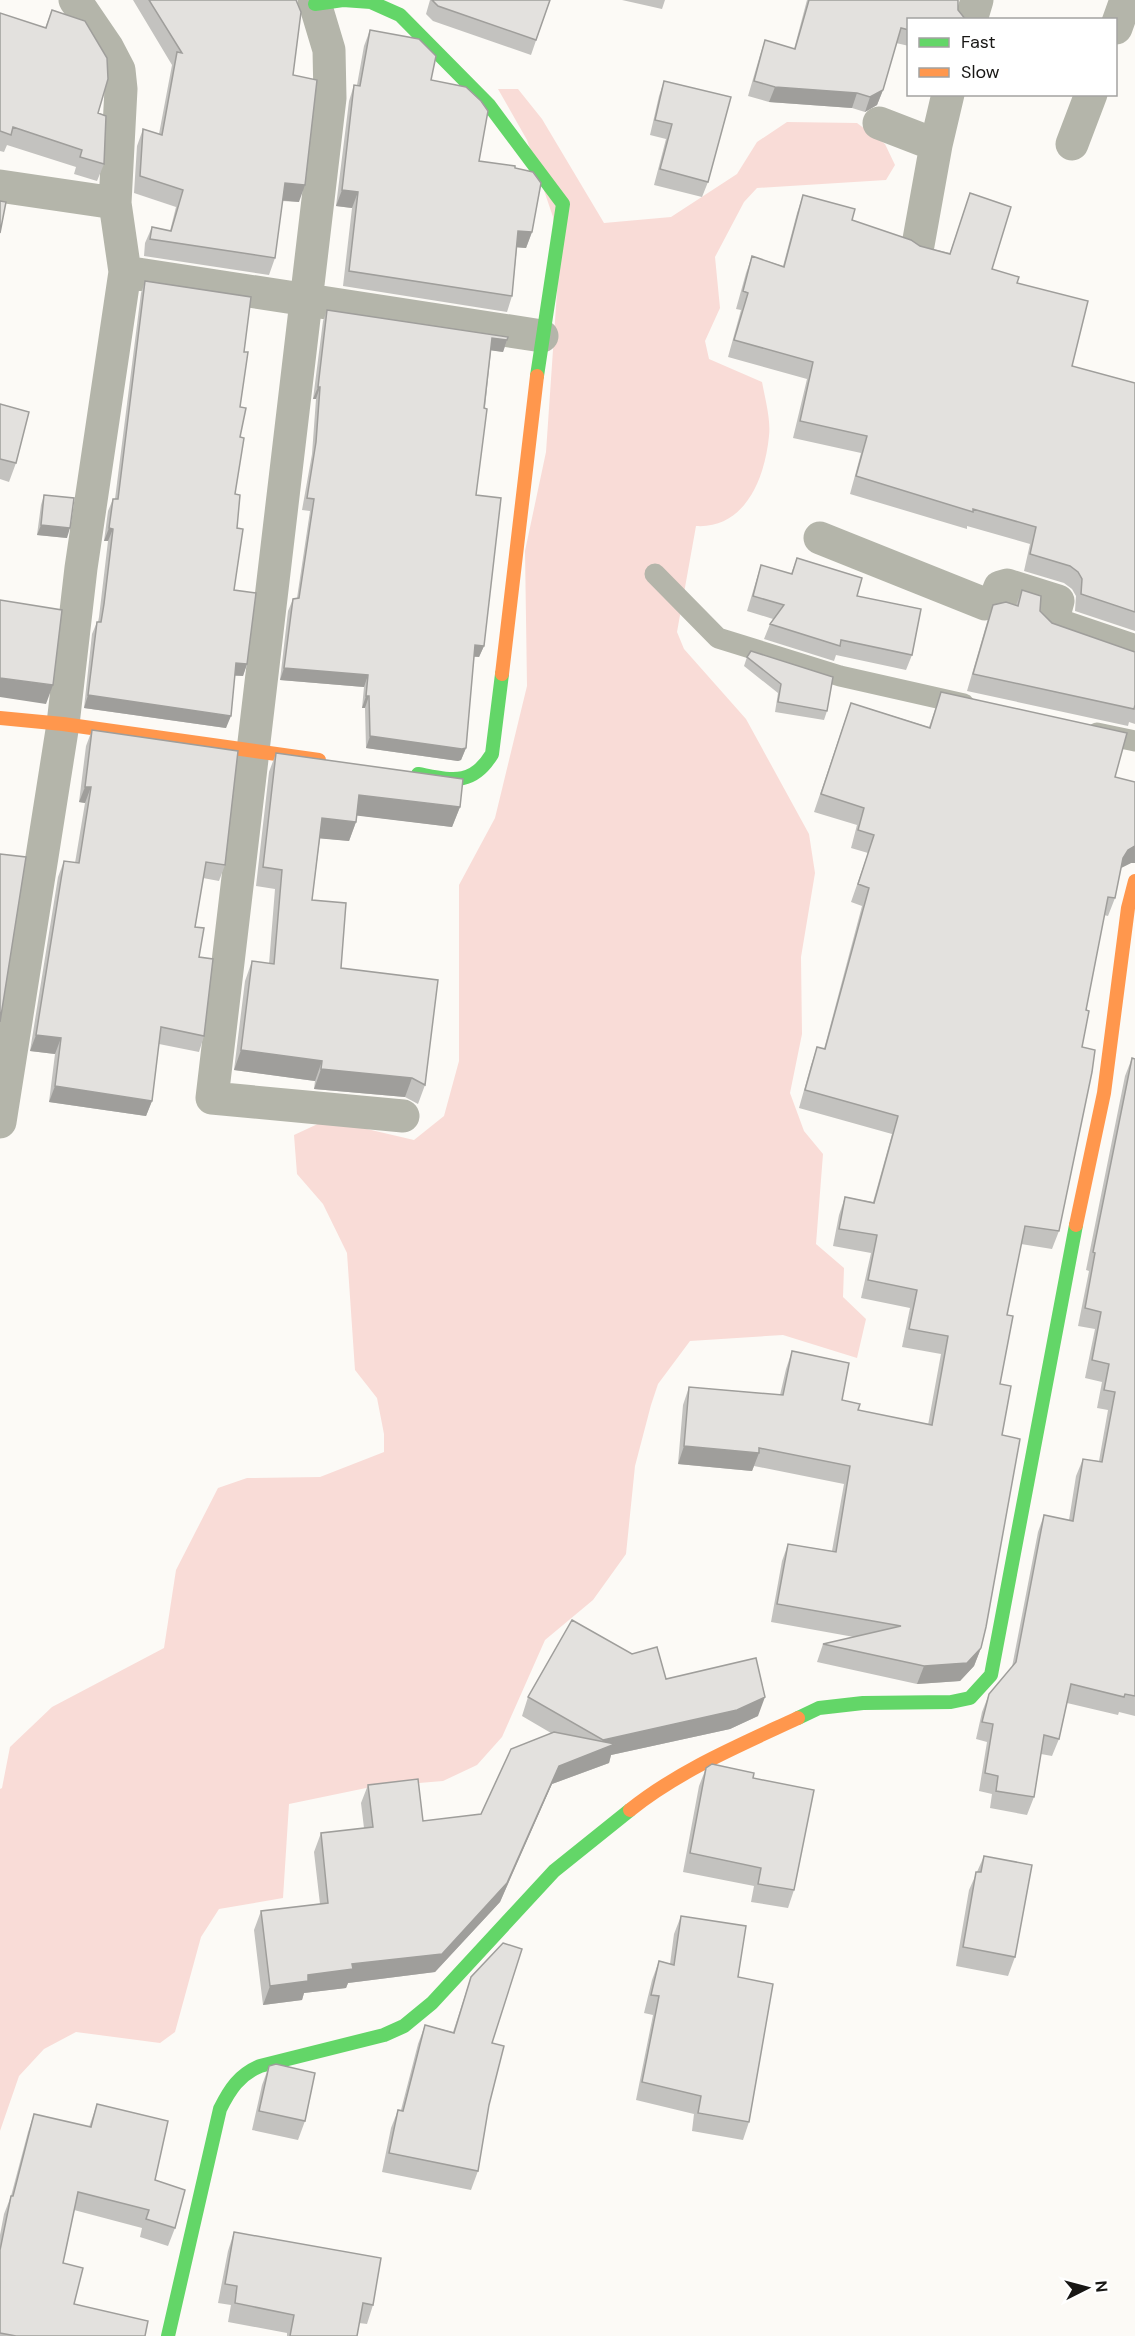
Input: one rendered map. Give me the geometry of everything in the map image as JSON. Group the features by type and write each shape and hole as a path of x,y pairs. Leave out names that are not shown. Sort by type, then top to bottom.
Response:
{"street":[{"path":"0,1122 63,724 81,568 125,272 115,202 121,89 119,70 107,47 75,0"},
{"path":"401,772 459,780 474,776 485,769 492,754 542,336 563,204 489,105 400,15 371,2 343,0 314,2 329,50 330,98 251,750 212,1098 402,1116"},
{"path":"972,18 977,0"},
{"path":"1117,25 1126,0"},
{"path":"918,245 948,96"},
{"path":"1072,144 1090,96"},
{"path":"879,123 936,145"},
{"path":"0,186 115,202"},
{"path":"125,272 307,298 542,336"},
{"path":"820,538 985,604 994,602 1000,586 1007,585 1059,601 1052,623 1135,651"},
{"path":"0,718 63,724 332,762"},
{"path":"168,2336 220,2109 230,2089 245,2072 306,2053 384,2036 404,2026 432,2003 522,1903 587,1842 656,1789 711,1758 819,1708 863,1703 951,1702 970,1698 991,1675 998,1649 1058,1313 1104,1094 1133,900"}],"lane":[{"path":"655,574 718,638 840,676 987,709"},
{"path":"1078,728 1135,741"}],"shaded area":[{"path":"498,89 518,89 542,119 604,223 671,217 737,174 757,142 787,122 857,123 885,144 895,165 886,180 757,188 744,202 715,257 720,308 705,341 709,359 762,382 769,436 763,468 757,484 740,510 728,519 713,525 696,526 677,632 684,649 746,719 809,834 815,873 801,957 802,1034 790,1093 804,1131 823,1154 816,1244 844,1268 843,1297 866,1319 857,1358 783,1335 690,1341 658,1384 651,1405 635,1466 626,1554 593,1600 545,1640 502,1737 477,1765 443,1781 371,1787 289,1804 283,1898 219,1909 201,1937 175,2032 160,2043 76,2032 44,2049 19,2076 0,2131 0,1789 10,1747 52,1707 164,1648 176,1570 218,1488 247,1478 320,1477 384,1452 384,1434 377,1398 355,1370 347,1253 323,1204 297,1174 294,1135 322,1122 341,1123 414,1140 444,1116 459,1061 459,885 495,818 527,686 525,551 546,452 558,277 553,217 527,140"}],"building":[{"path":"149,0 296,0 301,12 293,75 317,80 305,185 285,183 275,258 150,239 152,227 171,231 183,190 140,176 143,129 162,135 177,52 182,53"},
{"path":"432,0 550,0 536,40 438,6"},
{"path":"809,0 958,0 958,10 964,18 907,18 907,30 901,28 883,90 870,97 857,93 775,87 754,81 765,40 795,49"},
{"path":"52,10 85,21 107,58 108,79 98,113 106,116 104,164 80,157 82,150 13,127 11,135 0,131 0,13 46,28"},
{"path":"370,30 419,39 436,56 431,80 466,87 488,111 479,161 515,166 515,168 533,172 541,183 532,232 518,231 512,296 349,271 358,192 342,190 354,85 360,86"},
{"path":"664,81 731,97 708,182 660,169 672,124 655,120"},
{"path":"970,193 1011,207 992,269 1019,277 1017,283 1088,301 1072,366 1135,383 1135,612 1081,594 1082,579 1078,572 1070,566 1030,554 1036,527 973,509 973,512 856,476 867,436 800,421 813,362 734,340 748,293 743,291 752,256 784,267 803,195 855,209 852,220 911,240 920,246 950,254"},
{"path":"0,201 6,202 0,233"},
{"path":"145,281 251,297 244,352 248,352 240,407 246,408 240,437 244,438 235,494 240,495 237,528 243,529 234,590 256,593 247,664 236,663 231,716 88,695 97,622 101,622 104,604 113,529 109,528 113,499 118,499"},
{"path":"327,310 508,337 507,340 492,338 484,408 487,409 476,495 501,498 484,646 475,645 466,748 370,736 369,696 366,696 368,675 284,668 293,599 299,598 314,499 307,498 316,442 320,387 318,387"},
{"path":"0,404 29,412 16,463 0,459"},
{"path":"44,495 74,498 70,528 41,525"},
{"path":"797,558 862,578 857,596 921,609 912,655 841,640 840,646 770,624 784,605 753,596 761,565 792,574"},
{"path":"1022,590 1041,596 1040,611 1052,623 1135,652 1134,709 973,674 993,605 1006,602 1018,606"},
{"path":"0,600 62,610 53,685 0,678"},
{"path":"751,651 833,677 827,711 778,702 781,684 747,657"},
{"path":"941,692 1127,733 1115,777 1135,782 1135,846 1128,850 1123,858 1115,898 1108,897 1086,1010 1089,1011 1082,1047 1095,1050 1092,1072 1059,1231 1025,1226 1007,1315 1013,1316 1000,1384 1011,1386 1002,1435 1020,1439 981,1648 967,1663 924,1666 823,1644 901,1626 777,1604 788,1544 836,1552 850,1466 759,1448 759,1453 684,1446 689,1387 783,1395 792,1351 849,1363 842,1400 860,1404 858,1410 932,1425 948,1336 909,1329 917,1290 868,1280 877,1235 839,1229 845,1197 874,1203 898,1116 805,1090 817,1047 825,1049 869,888 858,884 874,835 858,830 864,808 821,794 851,703 930,728"},
{"path":"92,730 238,751 225,865 206,862 195,927 204,928 199,957 213,959 204,1036 161,1027 152,1101 55,1086 61,1038 36,1035 64,861 79,863 91,787 85,787"},
{"path":"276,753 463,779 460,807 359,795 356,822 322,818 312,900 346,903 341,968 438,980 425,1085 412,1078 321,1069 322,1061 241,1050 252,961 274,964 282,870 263,867"},
{"path":"0,854 26,857 0,1022"},
{"path":"1132,1058 1135,1059 1135,1696 1125,1694 1124,1697 1071,1684 1059,1739 1044,1735 1034,1797 996,1791 998,1776 985,1773 993,1724 982,1722 989,1694 1016,1662 1044,1515 1073,1521 1083,1459 1102,1462 1115,1392 1104,1390 1109,1364 1092,1360 1101,1312 1085,1308 1095,1253 1093,1252"},
{"path":"572,1620 632,1654 657,1647 666,1679 756,1658 765,1697 737,1710 603,1740 528,1697"},
{"path":"554,1732 615,1744 559,1766 507,1883 442,1954 352,1964 353,1969 308,1975 308,1981 270,1986 261,1911 328,1903 321,1833 373,1827 368,1785 418,1779 423,1821 481,1814 511,1749"},
{"path":"712,1764 754,1773 753,1778 814,1790 794,1890 758,1884 761,1868 690,1853 706,1768"},
{"path":"984,1856 1032,1865 1015,1957 963,1947 976,1872 981,1872"},
{"path":"681,1916 746,1926 738,1977 773,1984 749,2122 698,2113 701,2096 642,2082 659,1996 651,1995 659,1961 674,1965"},
{"path":"503,1943 522,1949 492,2043 504,2046 489,2105 478,2171 389,2153 398,2110 403,2111 425,2025 454,2033 471,1977"},
{"path":"276,2064 315,2073 305,2121 259,2111 269,2066"},
{"path":"97,2104 168,2121 155,2180 185,2190 175,2228 146,2219 149,2210 78,2192 63,2263 83,2268 74,2304 148,2321 145,2336 16,2336 0,2333 0,2250 11,2196 13,2196 34,2114 91,2127"},
{"path":"234,2232 381,2258 373,2305 363,2303 357,2336 290,2336 294,2315 235,2303 237,2286 225,2284"}],"traffic: fast":[{"path":"315,4 343,0 371,2 400,15 489,105 563,204 537,376"},
{"path":"418,774 460,779 477,772 484,765 492,754 502,674"},
{"path":"798,1718 819,1708 863,1703 951,1702 970,1698 991,1675 1076,1225"},
{"path":"168,2336 220,2109 236,2083 260,2066 384,2035 404,2026 432,2003 554,1871 630,1810"}],"traffic: slow":[{"path":"502,674 537,376"},
{"path":"0,718 63,724 319,760"},
{"path":"1076,1225 1104,1093 1128,908 1135,881"},
{"path":"630,1810 690,1770 798,1718"}]}
